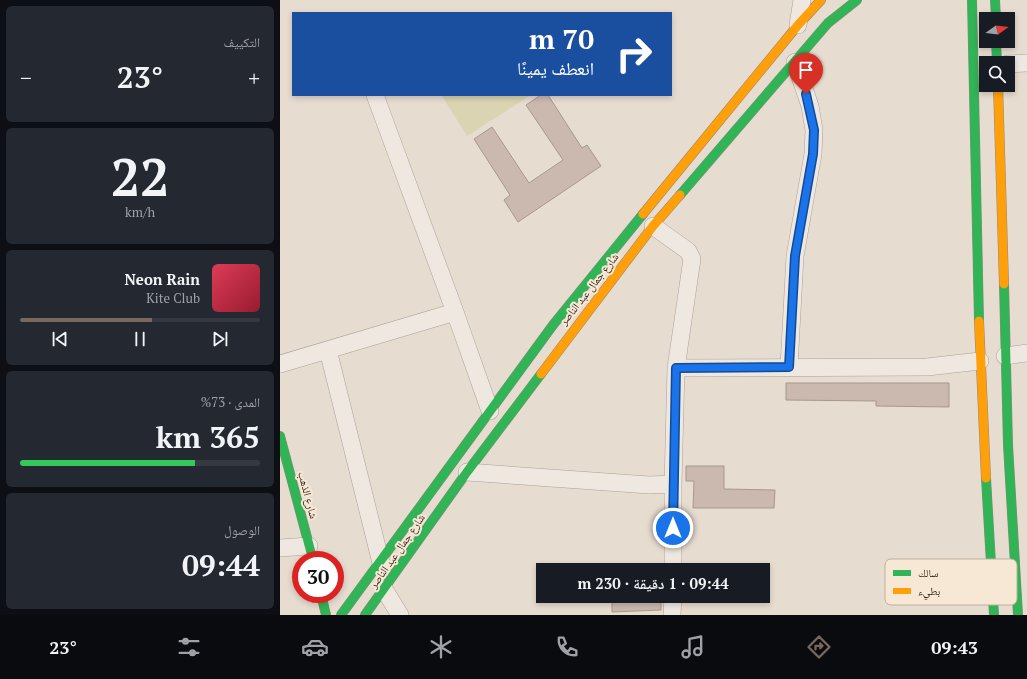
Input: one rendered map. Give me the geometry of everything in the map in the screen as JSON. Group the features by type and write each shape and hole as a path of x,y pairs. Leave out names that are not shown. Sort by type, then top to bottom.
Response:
{"main road":[{"name":"شارع جمال عبد الناصر","path":"342,615 553,325 798,25 821,0"},
{"name":"شارع جمال عبد الناصر","path":"365,615 467,472 653,226 828,23 858,0"},
{"path":"972,0 980,361 991,559"},
{"path":"995,0 996,12"},
{"path":"998,92 1008,445 1022,595 1018,615"},
{"name":"شارع الذهب","path":"280,436 310,551"},
{"path":"323,603 326,615"}],"street":[{"path":"798,25 802,0"},
{"path":"789,367 795,256 813,154 814,130 810,106 795,62"},
{"path":"1015,64 1027,63"},
{"path":"375,96 490,411"},
{"path":"653,226 691,254 691,266 676,368 673,484 673,563"},
{"path":"280,364 455,312"},
{"path":"328,350 381,563"},
{"path":"1005,356 1027,353"},
{"path":"676,368 927,367 980,361"},
{"path":"467,472 649,485 673,484"},
{"path":"280,548 299,551"},
{"path":"384,590 400,615"},
{"path":"672,615 673,603"}],"shaded area":[{"path":"442,96 529,96 467,136"}],"building":[{"path":"540,96 549,96 582,148 587,145 601,166 518,222 504,200 510,195 474,139 492,127 529,183 563,160 526,105"},
{"path":"786,383 949,383 949,407 876,406 876,401 786,400"},
{"path":"686,466 724,466 724,489 775,490 774,508 693,508 694,481 686,481"},
{"path":"612,603 661,603 661,610 612,612"}],"traffic: fast":[{"path":"680,195 828,23 857,0"},
{"path":"972,0 979,321"},
{"path":"995,0 996,12"},
{"path":"996,48 997,56"},
{"path":"341,615 553,325 643,214"},
{"path":"1004,284 1008,445 1015,559"},
{"path":"365,615 467,472 541,374"},
{"path":"280,436 311,551"},
{"path":"986,478 991,559"},
{"path":"1017,598 1018,615"},
{"path":"323,603 326,615"},
{"path":"993,605 994,615"}],"traffic: slow":[{"path":"643,214 798,25 821,0"},
{"path":"998,92 1004,284"},
{"path":"541,374 653,226 680,195"},
{"path":"979,321 986,478"}],"route":[{"path":"673,528 676,368 789,367 795,256 813,154 814,130 810,106 806,94"}]}
